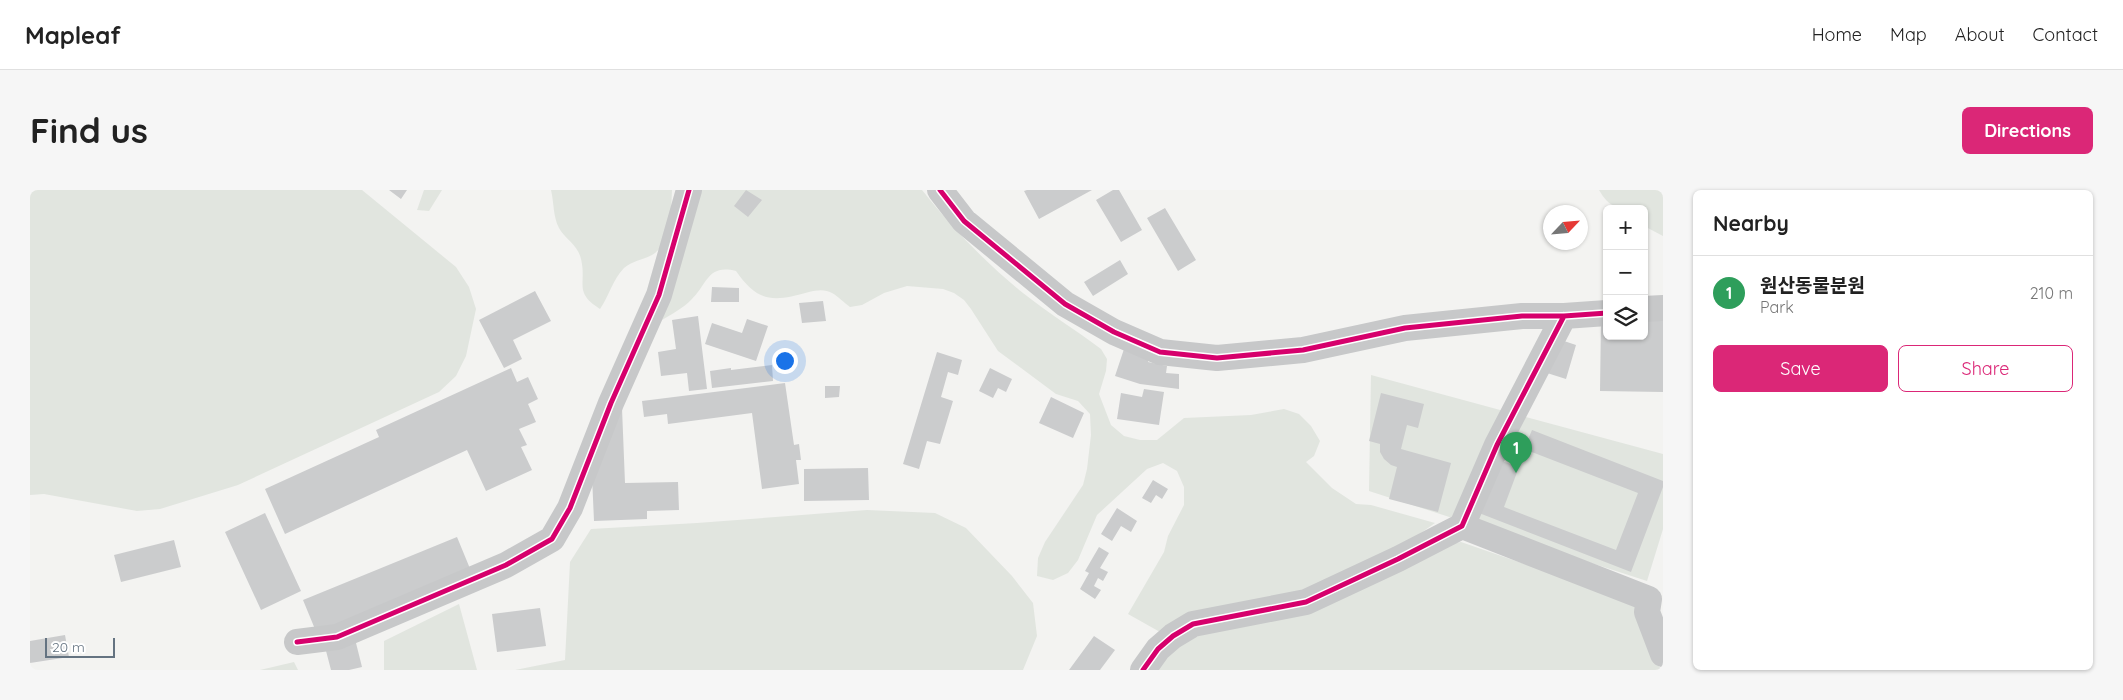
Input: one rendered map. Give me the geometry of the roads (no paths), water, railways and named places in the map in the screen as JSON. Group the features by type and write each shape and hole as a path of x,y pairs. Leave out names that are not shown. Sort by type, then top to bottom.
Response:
{"street":[{"path":"297,642 337,637 506,566 552,539 570,508 611,403 659,295 689,190"},
{"path":"940,190 964,221 1065,304 1114,332 1160,352 1217,358 1304,350 1405,328 1522,316 1603,313"},
{"path":"1648,309 1663,308"},
{"path":"1143,670 1158,649 1173,636 1193,624 1306,602 1398,559 1462,526 1496,445 1564,316"},
{"path":"1462,526 1656,594 1648,612 1663,654"}],"place":[{"name":"원산동물분원","path":"1516,473"}]}
